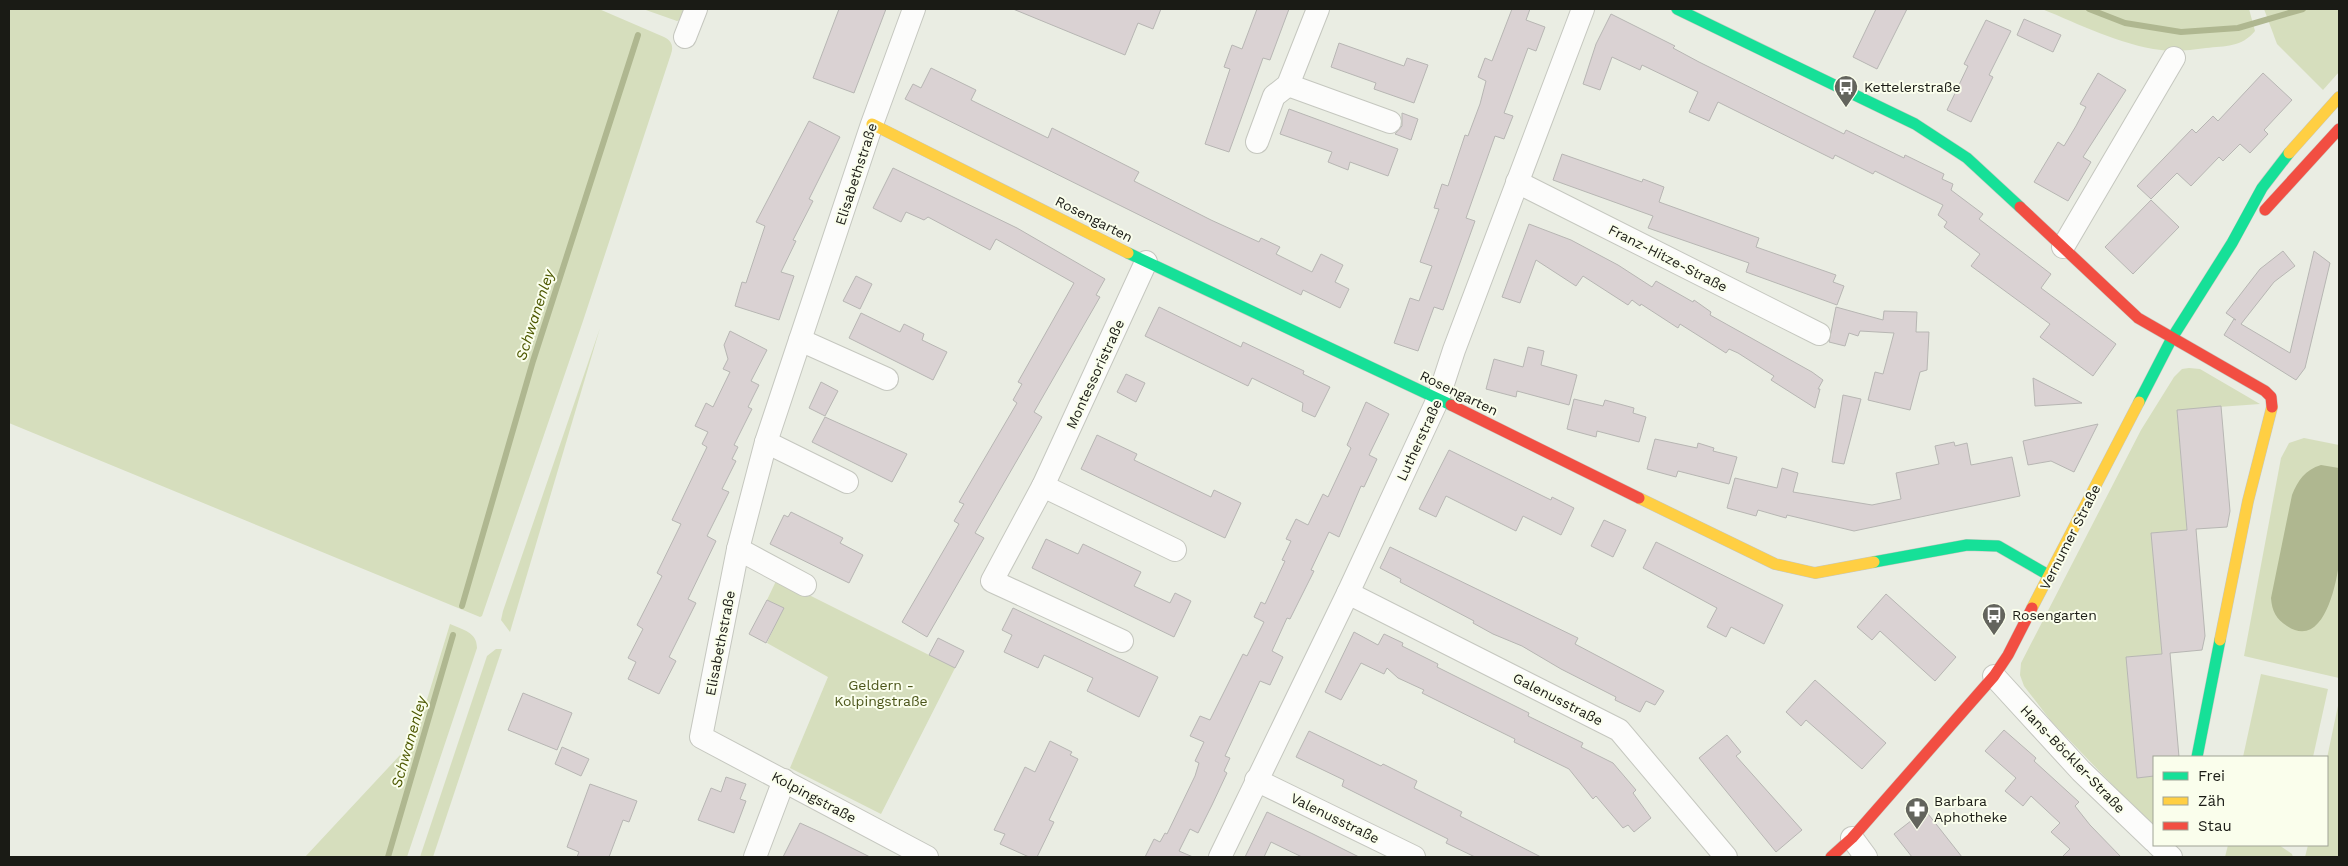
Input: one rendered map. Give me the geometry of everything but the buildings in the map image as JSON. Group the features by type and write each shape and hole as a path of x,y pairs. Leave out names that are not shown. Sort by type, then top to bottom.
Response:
{"street":[{"path":"685,37 696,9"},
{"name":"Elisabethstraße","path":"701,737 738,549 766,442 872,124 914,9"},
{"path":"1257,142 1274,96 1288,85 1318,9"},
{"name":"Lutherstraße","path":"1220,857 1348,593 1438,399 1517,182 1584,9"},
{"path":"1677,9 1915,124 1967,158 2138,318 2265,391 2271,397 2272,406 2248,501 2197,756"},
{"path":"2063,247 2174,58"},
{"path":"1288,85 1390,122"},
{"name":"Vernumer Straße","path":"1830,857 1852,838 1994,676 2013,648 2172,338 2232,243 2262,188 2294,147 2339,97"},
{"name":"Rosengarten","path":"872,124 1146,262 1438,399 1775,564 1815,573 1967,545 1998,546 2050,576"},
{"name":"Vernumer Straße","path":"2232,243 2339,129"},
{"name":"Franz-Hitze-Straße","path":"1517,182 1819,334"},
{"name":"Montessoristraße","path":"1122,640 992,581 1043,486 1146,262"},
{"path":"800,340 887,379"},
{"path":"766,442 847,482"},
{"path":"1043,486 1176,550"},
{"path":"738,549 805,585"},
{"name":"Galenusstraße","path":"1348,593 1619,730 1726,857"},
{"name":"Hans-Böckler-Straße","path":"1994,676 2081,771 2153,840"},
{"name":"Kolpingstraße","path":"701,737 927,857"},
{"path":"755,857 784,780"},
{"name":"Valenusstraße","path":"1256,780 1414,857"},
{"path":"1852,838 1866,857"},
{"path":"2159,846 2171,857"}],"green space":[{"path":"9,9 599,9 664,37 670,42 672,46 671,54 583,321 482,616 480,617 9,423"},
{"path":"643,9 686,9 680,20 677,21"},
{"path":"2042,9 2249,9 2255,31 2245,40 2233,45 2183,51 2161,50 2115,39"},
{"path":"2264,9 2339,9 2339,72 2323,90 2277,44"},
{"path":"600,328 510,632 501,620 503,611"},
{"path":"2182,369 2200,369 2260,404 2177,410 2187,530 2151,533 2162,654 2126,657 2137,778 2153,776 2153,827 2051,721 2024,686 2020,675 2021,663 2141,430 2174,377"},
{"path":"2304,438 2339,445 2339,678 2244,656 2281,458 2289,443"},
{"name":"Geldern - Kolpingstraße","path":"777,579 955,668 881,814 790,768 828,677 767,643 783,608 767,600"},
{"path":"450,624 472,635 475,638 477,648 407,857 305,857 415,739"},
{"path":"496,649 502,649 433,857 420,857 487,656"},
{"path":"2261,674 2328,689 2313,756 2243,756"},
{"path":"2339,701 2339,857 2305,857 2308,846 2328,846 2327,756"},
{"path":"2228,846 2280,846 2292,854 2293,857 2225,857"}],"shaded area":[{"path":"2321,465 2339,468 2341,528 2339,563 2335,586 2325,612 2318,623 2310,630 2299,631 2287,626 2277,617 2272,607 2271,598 2292,495 2303,476"}],"waterway":[{"path":"2089,9 2125,23 2181,32 2238,28 2303,9"},
{"name":"Schwanenley","path":"462,606 533,361 638,35"},
{"name":"Schwanenley","path":"388,857 453,635"}],"traffic: fast":[{"path":"1677,9 1915,124 1967,158 2020,207"},
{"path":"2139,402 2172,338 2232,243 2262,188 2289,153"},
{"path":"1128,253 1451,405"},
{"path":"1874,562 1967,545 1998,546 2050,576"},
{"path":"2197,756 2220,640"}],"traffic: slow":[{"path":"2289,153 2339,97"},
{"path":"872,124 1128,253"},
{"path":"2032,608 2139,402"},
{"path":"2220,640 2248,501 2272,407"},
{"path":"1639,498 1775,564 1815,573 1874,562"}],"traffic: jam":[{"path":"2265,210 2339,129"},
{"path":"2020,207 2138,318 2265,391 2271,397 2272,407"},
{"path":"1451,405 1639,498"},
{"path":"1831,857 1852,838 1994,676 2008,655 2032,608"}],"place":[{"name":"Kettelerstraße","path":"1846,108"},
{"name":"Rosengarten","path":"1994,636"},
{"name":"Barbara Aphotheke","path":"1917,830"}]}
